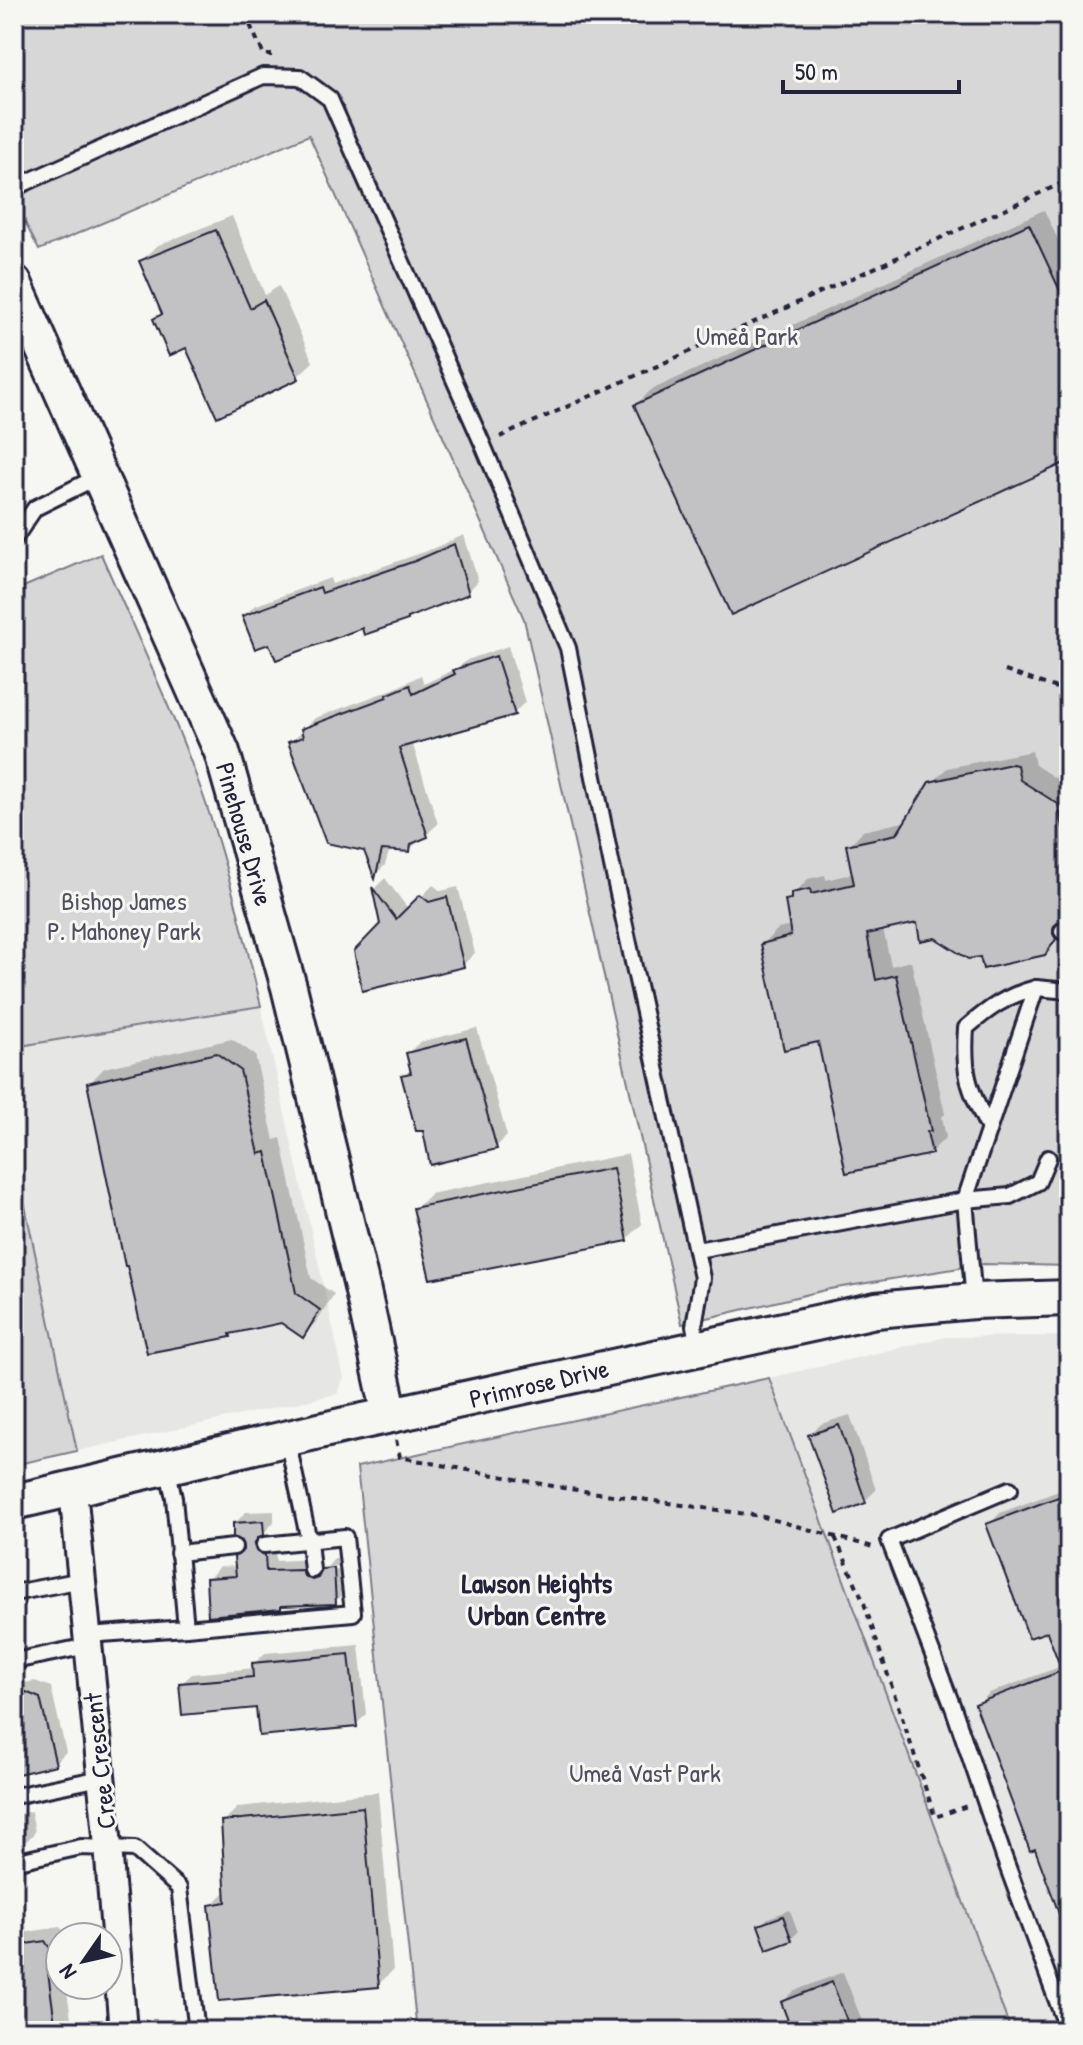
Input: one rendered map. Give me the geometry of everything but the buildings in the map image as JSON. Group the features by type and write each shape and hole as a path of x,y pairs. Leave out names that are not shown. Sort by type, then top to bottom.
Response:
{"street":[{"name":"Pinehouse Drive","path":"14,283 222,752 293,1002 394,1431"},
{"name":"Primrose Drive","path":"14,1502 286,1438 394,1431 698,1347 876,1310 974,1301 1069,1298"},
{"name":"Cree Crescent","path":"73,1490 123,2031"}],"lane":[{"path":"14,188 263,76 300,77 330,99 483,445 568,648 612,866 697,1250 702,1278 694,1326 698,1347"},
{"path":"14,539 35,508 99,476"},
{"path":"988,1127 973,1098 964,1062 966,1028 990,1008 1014,994 1036,988 1069,991"},
{"path":"974,1301 965,1200 1036,988"},
{"path":"697,1250 965,1200 1010,1196 1038,1182 1048,1158"},
{"path":"286,1438 309,1541 312,1570"},
{"path":"167,1467 174,1498 186,1628"},
{"path":"1010,1489 889,1540 954,1710 1068,2031"},
{"path":"14,1661 88,1640 315,1610 353,1613 345,1537 264,1545"},
{"path":"178,1553 234,1547"},
{"path":"14,1593 82,1580"},
{"path":"14,1796 101,1778"},
{"path":"14,1862 81,1847 135,1849 179,1888 197,2031"}],"path":[{"path":"483,445 1069,180"},
{"path":"1005,671 1069,692"},
{"path":"394,1431 400,1457 563,1488 760,1516 892,1552"},
{"path":"835,1537 863,1600 935,1817 984,1800"}],"shaded area":[{"path":"261,1006 344,1378 337,1394 77,1451 14,1154 14,1047"},
{"path":"946,1337 1069,1337 1069,2031 1011,2031 769,1378"}],"green space":[{"name":"Umeå Park","path":"14,14 1069,14 1069,1266 984,1264 830,1289 682,1324 524,619 309,135 39,250 14,201"},
{"name":"Bishop James P. Mahoney Park","path":"101,554 203,795 242,926 261,1006 14,1047 14,591"},
{"path":"14,1154 77,1451 14,1465"},
{"name":"Umeå Vast Park","path":"769,1378 1011,2031 417,2031 357,1467"}],"district":[{"name":"Lawson Heights Urban Centre","path":"537,1599"}]}
